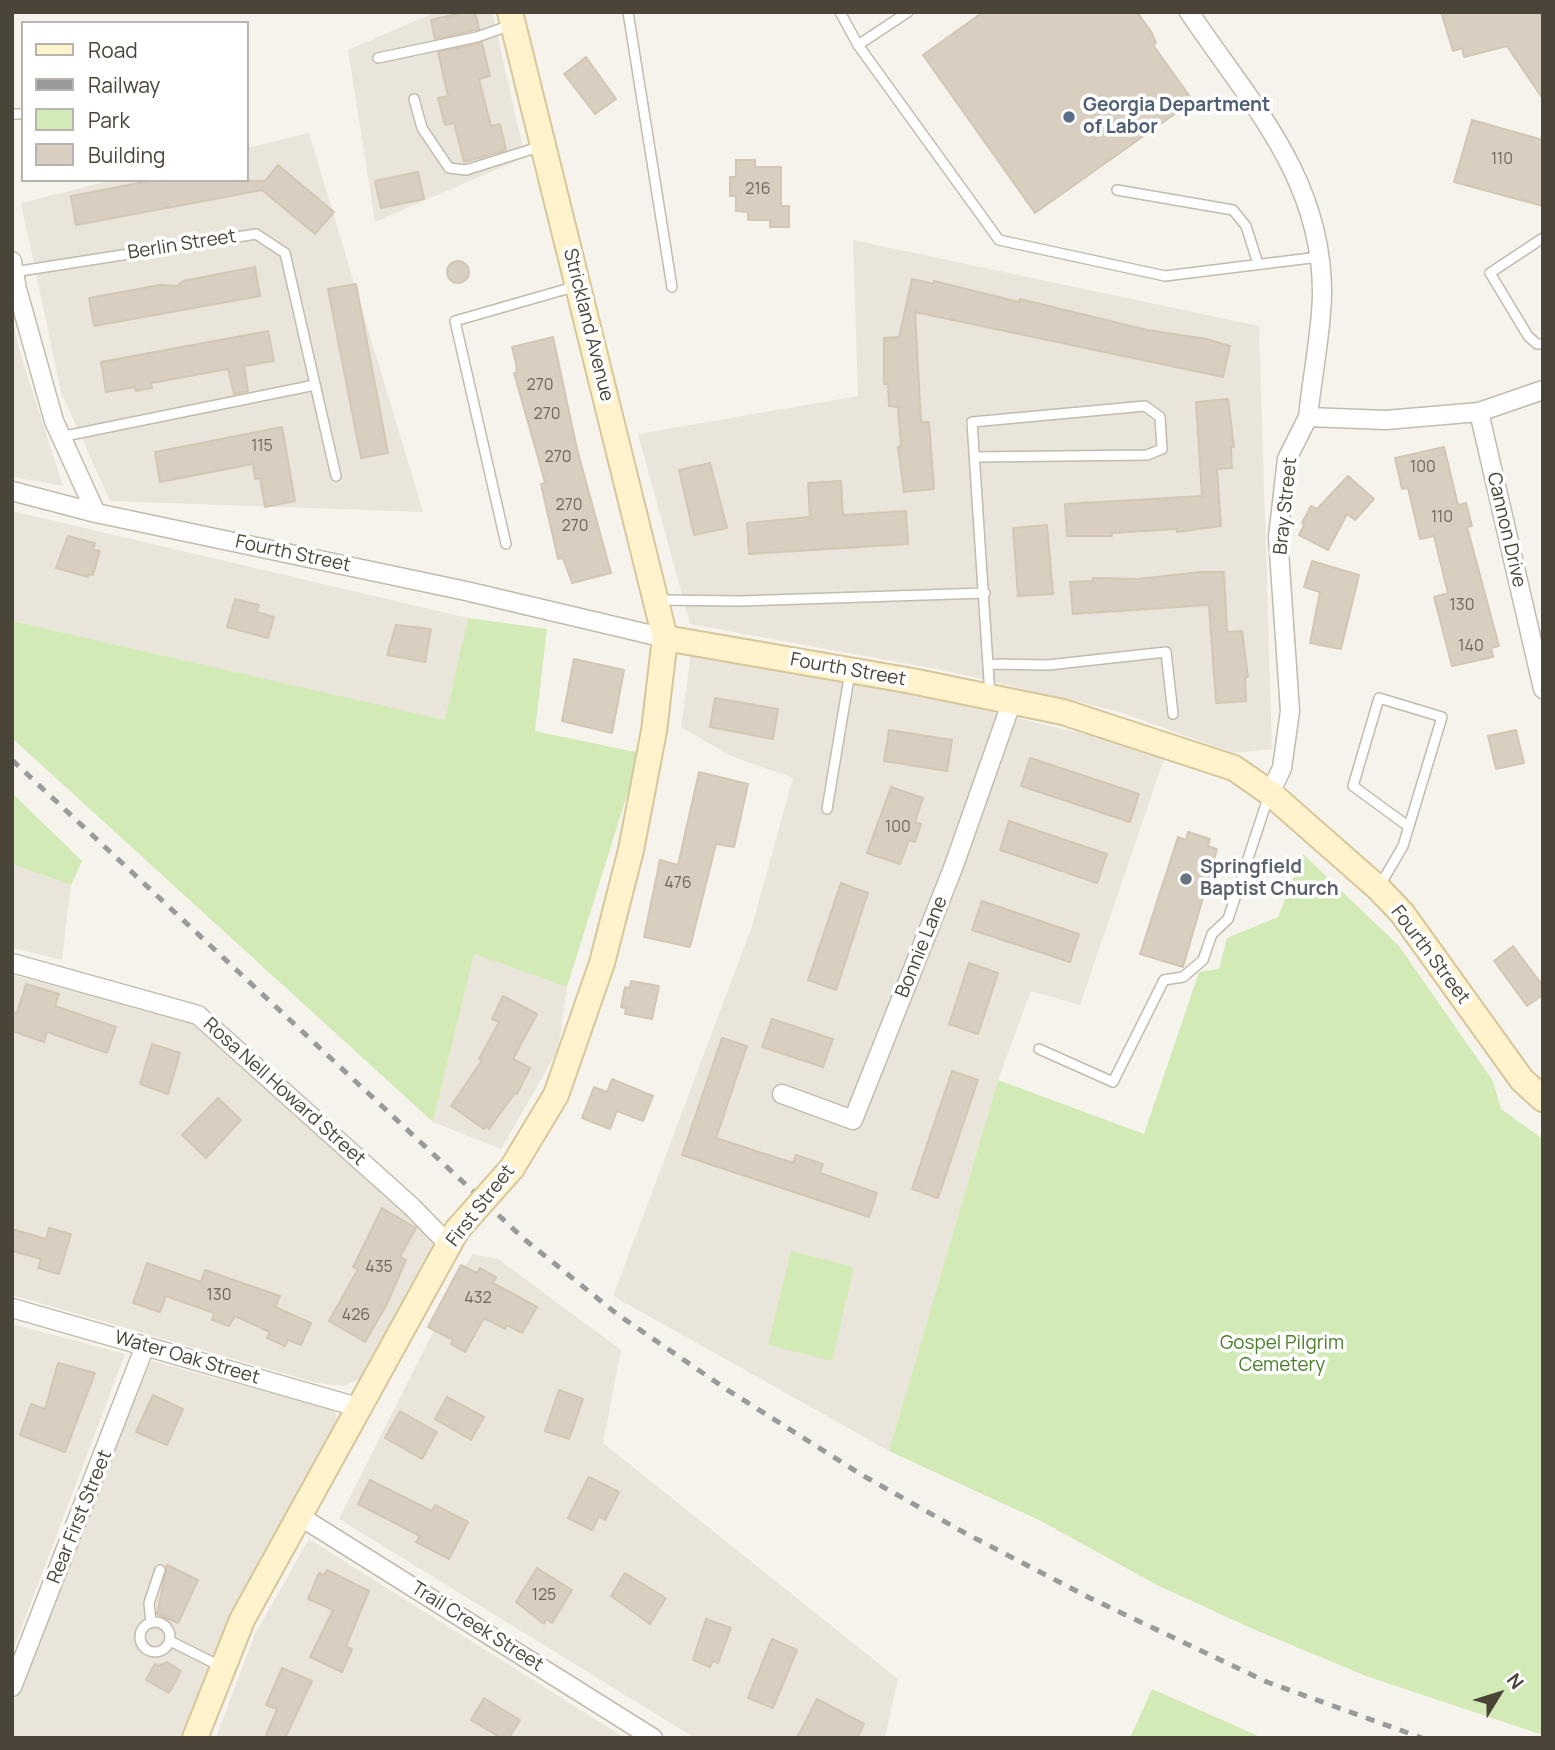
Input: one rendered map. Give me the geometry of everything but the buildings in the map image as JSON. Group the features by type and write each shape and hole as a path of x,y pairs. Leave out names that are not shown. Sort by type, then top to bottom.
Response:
{"street":[{"name":"Bray Street","path":"1189,12 1255,102 1293,164 1317,237 1322,296 1308,417 1287,459 1278,537 1290,711 1282,768 1270,793"},
{"name":"Strickland Avenue","path":"511,18 665,638"},
{"name":"Berlin Street","path":"14,278 60,436 96,513"},
{"path":"1308,417 1386,420 1479,412 1543,390"},
{"name":"Cannon Drive","path":"1479,412 1543,689"},
{"name":"Fourth Street","path":"12,491 96,513 466,591 665,638 850,670 1063,712 1234,768 1270,793 1378,888 1421,937 1522,1080 1543,1099"},
{"name":"First Street","path":"195,1738 222,1667 259,1588 301,1517 453,1238 512,1167 556,1096 602,963 634,837 654,731 665,638"},
{"name":"Bonnie Lane","path":"782,1094 853,1121 953,868 1001,699"},
{"name":"Rosa Nell Howard Street","path":"12,963 198,1016 411,1206 453,1238"},
{"name":"Water Oak Street","path":"12,1308 361,1408"},
{"name":"Rear First Street","path":"12,1687 145,1346"},
{"name":"Trail Creek Street","path":"301,1517 653,1738"}],"lane":[{"path":"628,12 672,287"},
{"path":"840,12 858,46 999,240 1165,276 1319,257"},
{"path":"858,46 908,12"},
{"path":"378,58 477,37 511,18"},
{"path":"415,99 422,128 449,168 466,170 543,146"},
{"path":"1117,190 1233,210 1246,226 1258,264"},
{"name":"Berlin Street","path":"14,278 256,234 285,253 335,477"},
{"path":"1543,238 1490,273 1528,336 1537,344 1543,344"},
{"path":"506,544 455,321 579,285"},
{"path":"60,436 315,385"},
{"path":"975,457 1147,455 1162,449 1160,417 1145,406 972,422 990,664 1001,699"},
{"path":"656,600 741,601 985,593"},
{"path":"990,664 1048,665 1167,652 1173,713"},
{"path":"827,809 850,670"},
{"path":"1378,888 1403,846 1409,827 1441,717 1379,698 1353,786 1409,827"},
{"path":"1039,1049 1113,1082 1164,980 1183,977 1203,960 1212,934 1228,919 1270,793"},
{"path":"151,1623 149,1603 160,1570"},
{"path":"151,1623 166,1626 170,1641 165,1649 156,1653 143,1647 141,1632 151,1623"},
{"path":"170,1641 222,1667"}],"shaded area":[{"path":"436,12 492,12 525,157 375,222 348,50"},
{"path":"309,133 423,512 110,501 61,392 21,203 105,182 248,182 248,148"},
{"path":"853,240 1259,326 1272,749 1233,753 1120,712 952,672 690,624 638,434 858,396"},
{"path":"12,315 19,349 63,486 12,477"},
{"path":"12,511 468,618 446,721 12,621"},
{"path":"691,654 888,688 1166,753 1080,1005 1031,991 998,1080 889,1451 613,1296 752,926 793,778 731,756 681,727"},
{"path":"12,864 71,885 62,960 12,948"},
{"path":"474,954 567,987 558,1050 501,1149 433,1122"},
{"path":"12,975 190,1021 439,1244 364,1377 344,1386 317,1383 12,1295"},
{"path":"472,1254 498,1259 621,1350 603,1443 898,1679 885,1738 695,1738 339,1519"},
{"path":"12,1324 125,1354 12,1653"},
{"path":"151,1361 334,1410 341,1425 264,1552 184,1738 12,1738 12,1705"},
{"path":"309,1539 625,1738 216,1738 255,1634"}],"green space":[{"path":"468,618 547,629 535,731 640,753 567,987 474,954 433,1122 12,738 12,621 445,720"},
{"path":"12,793 82,861 71,885 12,864"},
{"name":"Gospel Pilgrim Cemetery","path":"1303,854 1399,946 1493,1081 1501,1109 1543,1139 1543,1735 1366,1676 1253,1629 1157,1585 1041,1521 889,1451 998,1080 1144,1134 1199,972 1219,969 1227,938 1278,917"},
{"path":"791,1251 854,1267 832,1361 768,1345"},
{"path":"1152,1689 1263,1738 1130,1738"}],"railway":[{"path":"12,760 524,1239 617,1314 726,1389 862,1475 965,1533 1090,1598 1267,1682 1422,1738"}],"place":[{"name":"Georgia Department of Labor","path":"1069,117"},
{"name":"Springfield Baptist Church","path":"1186,879"}]}
